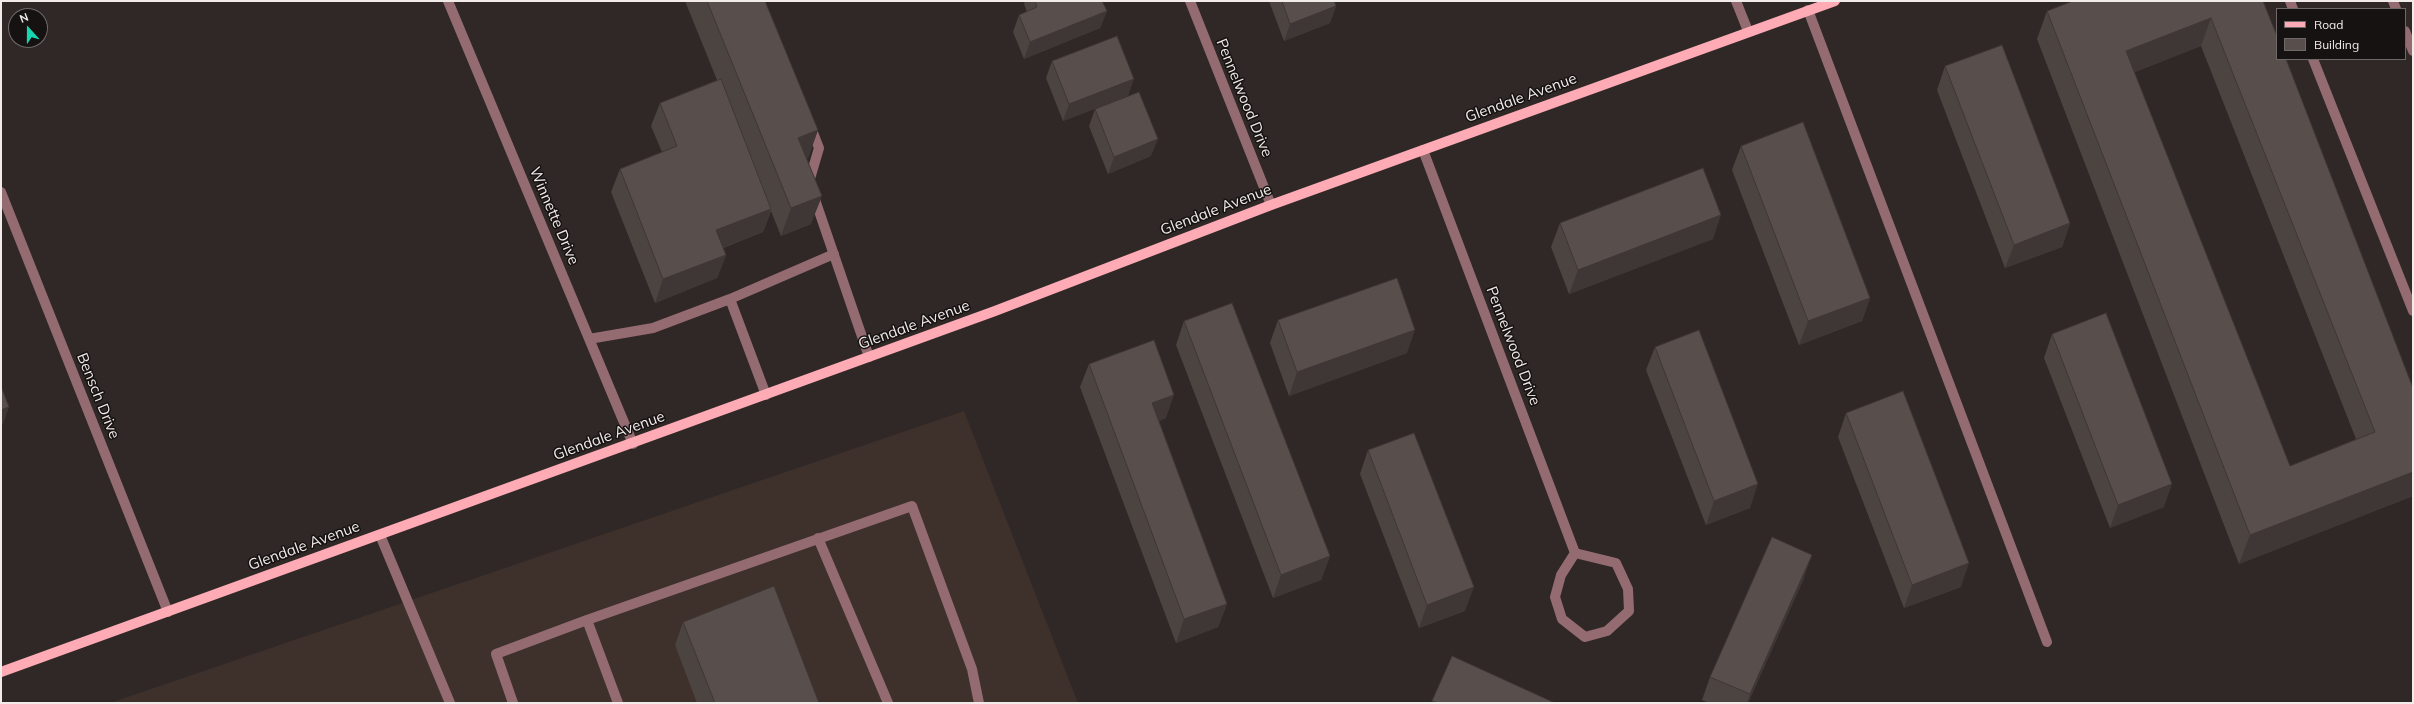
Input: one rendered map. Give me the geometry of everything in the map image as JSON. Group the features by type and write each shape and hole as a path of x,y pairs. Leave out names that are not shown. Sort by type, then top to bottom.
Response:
{"main road":[{"name":"Glendale Avenue","path":"1,672 766,395 1271,206 1748,31 1835,1"}],"street":[{"name":"Winnette Drive","path":"448,1 632,444"},
{"name":"Pennelwood Drive","path":"1190,1 1271,206"},
{"path":"1736,1 1748,31"},
{"path":"1808,10 2047,642"},
{"path":"2406,34 2413,51"},
{"path":"2313,60 2413,311"},
{"path":"807,119 819,148 809,182 869,357"},
{"name":"Pennelwood Drive","path":"1423,150 1575,553"},
{"name":"Bensch Drive","path":"1,192 168,612"},
{"path":"589,339 653,328 730,299 834,254"},
{"path":"730,299 766,395"},
{"path":"513,703 496,654 587,620 912,506 972,669 979,703"},
{"path":"380,534 450,703"},
{"path":"818,538 888,703"},
{"path":"1575,553 1616,563 1628,589 1629,611 1607,631 1585,637 1562,619 1555,596 1561,575 1575,553"},
{"path":"587,620 618,703"}],"shaded area":[{"path":"964,411 1078,703 110,703"}],"building":[{"path":"707,1 765,1 818,130 798,138 822,196 791,208"},
{"path":"1035,1 1102,1 1107,11 1030,42 1019,15 1037,7"},
{"path":"1282,1 1334,1 1336,6 1290,24"},
{"path":"2073,1 2263,1 2276,34 2276,60 2286,60 2413,388 2413,472 2250,535 2047,11","holes":["2211,18 2375,432 2290,466 2126,51"]},
{"path":"1117,36 1134,79 1069,104 1052,61"},
{"path":"2002,45 2070,223 2014,245 1945,66"},
{"path":"721,79 771,209 716,230 726,255 663,279 620,169 677,146 660,103"},
{"path":"1139,92 1158,139 1114,157 1095,109"},
{"path":"1803,122 1870,298 1808,321 1741,146"},
{"path":"1703,168 1721,215 1578,270 1560,223"},
{"path":"1397,278 1415,330 1297,372 1278,320"},
{"path":"1232,303 1330,556 1281,575 1184,321"},
{"path":"2106,313 2172,484 2118,505 2052,334"},
{"path":"1699,330 1758,484 1714,501 1655,347"},
{"path":"1154,340 1174,395 1152,403 1227,604 1184,619 1089,364"},
{"path":"1,386 9,407 1,410"},
{"path":"1903,391 1969,563 1912,585 1846,413"},
{"path":"1414,433 1474,587 1427,605 1368,450"},
{"path":"1772,537 1812,555 1750,694 1710,677"},
{"path":"774,586 819,703 715,703 683,622"},
{"path":"1452,656 1555,703 1438,703 1432,701"}]}
